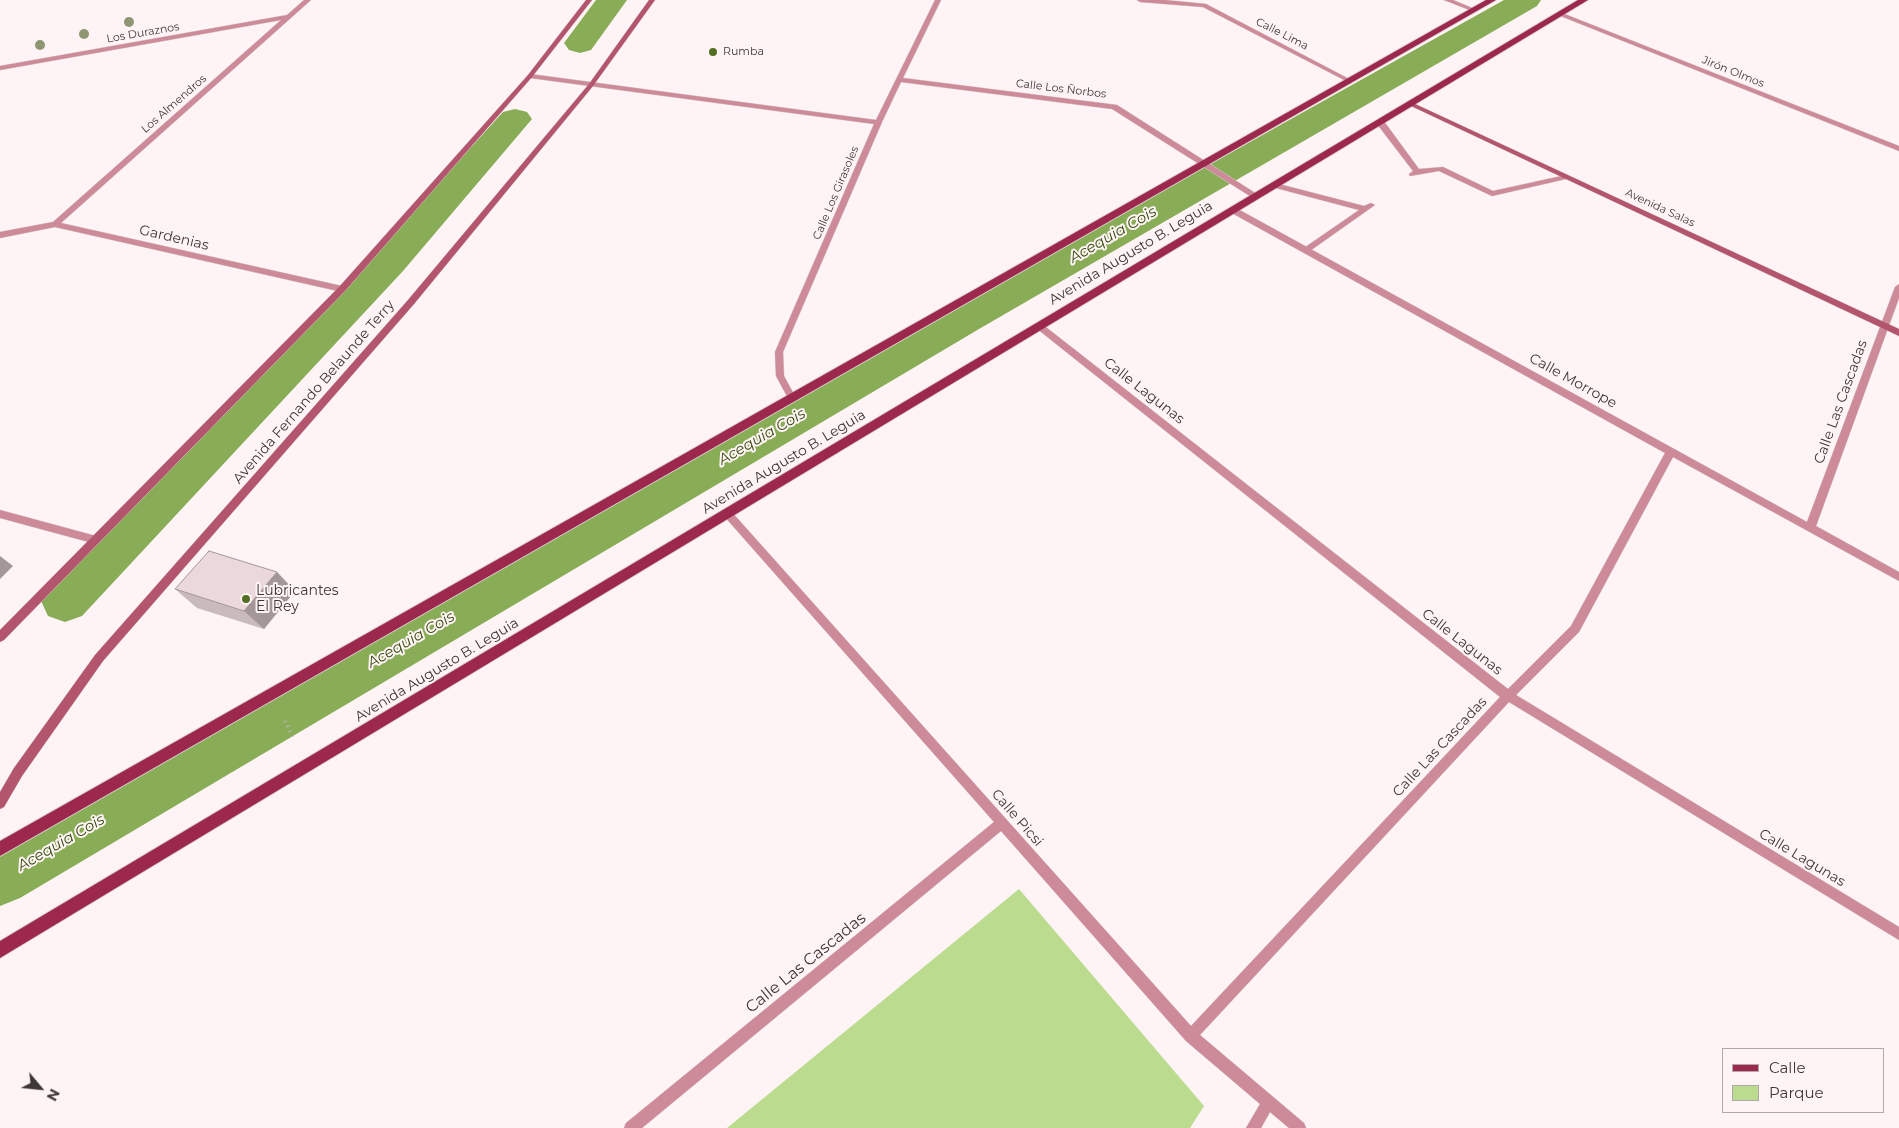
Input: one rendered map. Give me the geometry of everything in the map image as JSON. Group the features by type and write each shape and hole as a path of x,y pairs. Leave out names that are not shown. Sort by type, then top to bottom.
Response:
{"main road":[{"path":"0,637 342,289 530,76 589,0"},
{"name":"Avenida Fernando Belaunde Terry","path":"0,803 18,772 99,658 411,302 591,85 652,0"},
{"path":"0,849 792,398 1205,166 1492,0"},
{"name":"Avenida Augusto B. Leguia","path":"0,950 1254,196 1584,0"},
{"name":"Avenida Salas","path":"1411,104 1899,333"}],"street":[{"name":"Los Almendros","path":"55,224 308,0"},
{"name":"Calle Los Girasoles","path":"792,398 780,376 779,352 878,122 938,0"},
{"name":"Calle Lima","path":"1140,0 1204,5"},
{"name":"Calle Lima","path":"1196,0 1350,81"},
{"path":"1447,0 1474,10"},
{"name":"Jirón Olmos","path":"1560,14 1899,149"},
{"name":"Los Duraznos","path":"0,68 290,16"},
{"path":"530,76 878,122"},
{"name":"Calle Los Ñorbos","path":"899,80 1114,107 1254,196"},
{"path":"1380,122 1415,173 1440,169 1492,194 1566,177"},
{"path":"1275,185 1368,207 1307,250"},
{"name":"Calle Morrope","path":"1233,210 1899,577"},
{"name":"Gardenias","path":"0,235 55,224 342,289"},
{"name":"Calle Las Cascadas","path":"1810,528 1899,287"},
{"name":"Calle Lagunas","path":"1039,326 1508,696 1899,934"},
{"name":"Calle Las Cascadas","path":"1191,1036 1508,696 1575,628 1670,451"},
{"name":"Calle Picsi","path":"727,513 1191,1036 1268,1104 1299,1128"},
{"path":"0,514 96,540"},
{"name":"Calle Las Cascadas","path":"631,1128 1002,823"},
{"path":"1253,1128 1268,1104"}],"path":[{"path":"280,714 298,746"}],"green space":[{"path":"1019,889 1204,1106 1190,1128 727,1128"}],"building":[{"path":"209,551 277,572 244,611 175,589"}],"waterway":[{"path":"580,43 612,0"},
{"name":"Acequia Cois","path":"0,878 965,319 1526,0"},
{"path":"65,601 389,262 515,119"}],"place":[{"name":"Rumba","path":"713,52"},
{"name":"Lubricantes El Rey","path":"246,599"}]}
